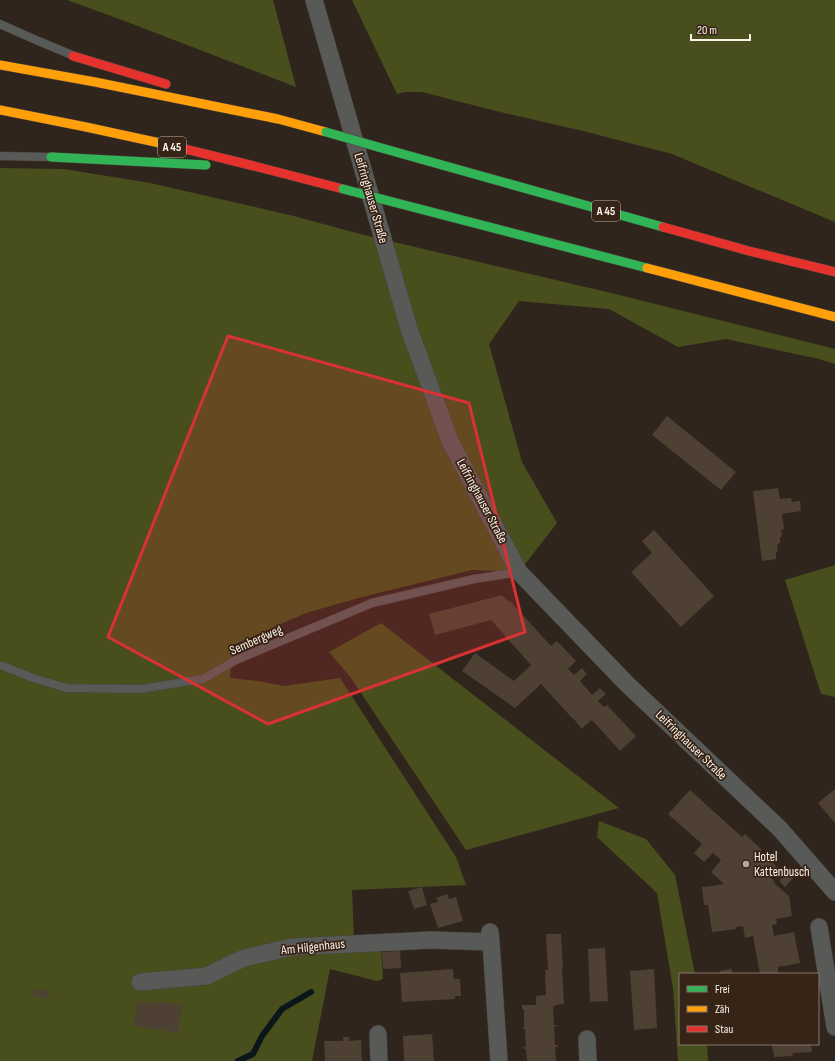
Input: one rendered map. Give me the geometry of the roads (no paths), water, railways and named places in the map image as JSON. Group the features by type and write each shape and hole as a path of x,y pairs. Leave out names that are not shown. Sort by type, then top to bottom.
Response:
{"highway":[{"path":"73,56 176,87"},
{"name":"A 45","path":"0,65 95,82 278,119 749,251 835,272"},
{"path":"198,94 278,119"},
{"name":"A 45","path":"0,110 74,124 270,169 835,317"},
{"path":"51,157 270,169"}],"street":[{"name":"Leifringhauser Straße","path":"314,0 409,329 450,441 519,572 627,684 780,829 835,892"},
{"path":"819,927 835,1027"},
{"name":"Am Hilgenhaus","path":"140,982 207,976 244,958 292,946 490,936 499,1061"},
{"path":"378,1034 379,1061"},
{"path":"587,1039 588,1061"}],"lane":[{"path":"0,24 73,56"},
{"path":"0,156 51,157"},
{"name":"Sembergweg","path":"0,665 36,679 67,688 140,689 203,679 236,660 372,603 474,579 519,572"}],"waterway":[{"path":"238,1061 253,1054 262,1036 282,1009 311,992"}],"place":[{"name":"Hotel Kattenbusch","path":"746,864"}]}
